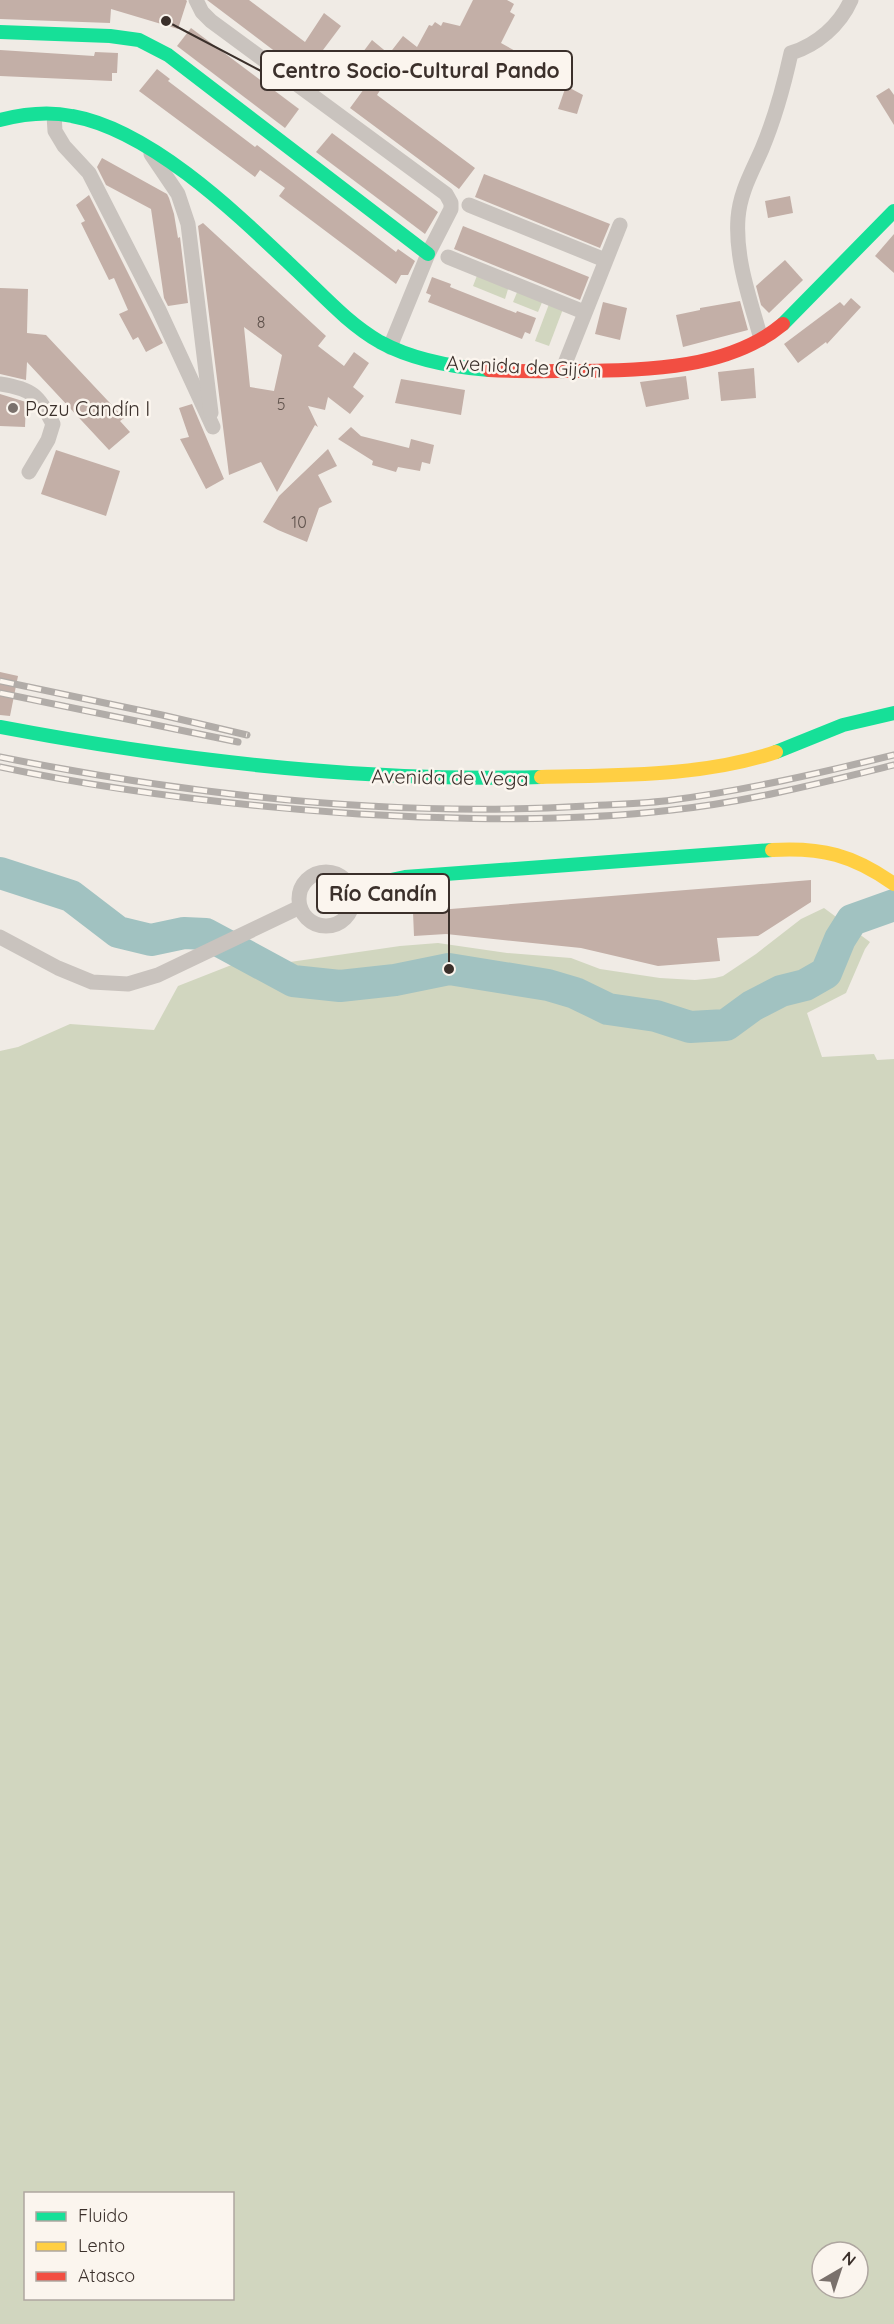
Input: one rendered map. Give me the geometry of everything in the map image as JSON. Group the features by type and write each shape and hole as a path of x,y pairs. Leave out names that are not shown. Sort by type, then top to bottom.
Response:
{"street":[{"path":"196,0 202,12 211,21 446,194 451,203 451,209 428,254 390,347"},
{"path":"761,339 742,271 739,250 738,218 742,195 768,134 785,82 791,53 807,48 831,29 851,0"},
{"path":"0,32 139,40 168,55 428,254"},
{"path":"54,115 55,131 64,146 89,173 159,310 213,427 188,224 178,194 147,148"},
{"name":"Avenida de Gijón","path":"0,120 11,117 54,115 80,117 123,133 186,173 222,201 341,314 376,339 390,347 428,361 467,367 562,371 636,370 720,355 745,347 761,339 789,318 894,211"},
{"path":"469,205 605,260"},
{"path":"562,371 620,225"},
{"path":"448,257 584,312"},
{"path":"0,384 23,387 43,403 53,424 48,440 29,472"},
{"name":"Avenida de Vega","path":"0,727 108,747 246,767 384,776 534,778 717,766 758,758 861,719 894,713"},
{"path":"352,892 367,885 405,877 792,849 820,849 859,861 894,884"},
{"path":"318,874 334,874 348,884 352,892 353,901 346,918 330,926 311,922 300,908 300,891 310,878 318,874"},
{"path":"0,937 58,968 92,982 128,984 158,975 300,908"}],"green space":[{"path":"478,273 509,286 505,299 473,286"},
{"path":"518,290 543,300 538,312 513,302"},
{"path":"549,304 563,309 549,346 535,341"},
{"path":"824,908 870,942 846,993 807,1013 822,1057 874,1054 877,1060 894,1059 894,2324 0,2324 0,1051 18,1047 70,1024 154,1030 178,986 234,964 290,962 400,946 438,943 507,953 571,958 600,969 660,978 695,980 723,976 801,919"}],"building":[{"path":"0,0 187,1 178,29 111,9 110,23 0,19"},
{"path":"207,0 249,0 305,42 324,13 341,26 320,54 333,63 318,84"},
{"path":"473,0 507,0 514,4 510,12 515,15 501,43 519,53 518,57 525,61 513,75 501,69 493,83 490,80 488,87 472,76 477,64 453,52 444,70 434,65 420,88 392,72 377,95 475,168 459,189 350,108 375,74 357,60 372,40 389,54 403,36 417,47 429,25 432,26 435,22 441,26 443,22 460,26"},
{"path":"191,28 299,109 285,128 177,46"},
{"path":"0,50 94,56 95,52 118,53 117,73 112,73 112,81 0,76"},
{"path":"157,69 170,79 168,81 255,147 257,145 396,252 398,249 415,261 408,275 401,275 396,284 279,196 285,188 260,170 255,177 139,91"},
{"path":"566,86 583,95 577,114 558,109"},
{"path":"889,88 894,95 894,125 876,96"},
{"path":"332,133 438,212 425,234 316,152"},
{"path":"102,158 167,194 174,214 178,238 180,237 188,303 168,306 164,298 151,209 106,185 97,167"},
{"path":"484,174 610,224 600,248 475,197"},
{"path":"89,195 163,343 146,352 138,337 133,340 119,314 128,310 114,278 109,280 81,223 85,221 76,205"},
{"path":"790,196 793,213 768,218 765,201"},
{"path":"203,223 326,336 318,346 344,366 354,352 369,363 353,387 364,396 350,414 328,397 325,410 308,406 318,427 315,425 277,492 261,462 229,475 198,226","holes":["244,327 282,355 274,391 250,387"]},
{"path":"463,226 589,277 580,300 454,249"},
{"path":"894,234 894,273 875,256"},
{"path":"785,260 803,280 769,313 761,305 756,286"},
{"path":"432,277 451,284 450,287 516,313 517,311 536,318 530,334 525,332 522,339 428,302 431,295 426,293"},
{"path":"0,288 28,289 27,333 46,335 124,418 120,421 130,432 109,450 27,362 26,380 0,374"},
{"path":"851,298 861,307 827,344 826,342 798,363 784,344 840,302 844,306"},
{"path":"740,301 748,330 683,347 676,315"},
{"path":"603,302 627,308 620,340 595,334"},
{"path":"754,368 756,398 721,401 718,372"},
{"path":"686,376 689,399 646,407 640,382"},
{"path":"401,379 465,390 461,415 395,403"},
{"name":"Pozu Candín I","path":"0,394 26,402 25,427 0,426"},
{"path":"192,404 224,479 206,489 180,439 189,437 179,408"},
{"path":"351,427 361,436 409,448 411,439 434,445 430,464 422,462 420,471 398,467 396,472 372,465 373,461 338,439"},
{"path":"328,449 337,466 318,475 332,502 319,508 307,542 263,522 279,496"},
{"path":"56,450 120,471 106,516 41,494"},
{"path":"0,672 18,676 10,716 0,715"},
{"path":"811,880 811,902 758,936 717,938 720,961 658,966 581,948 446,934 414,936 413,912"}],"waterway":[{"path":"0,873 71,896 118,932 151,940 184,933 206,934 293,981 340,986 395,980 449,969 548,985 575,993 608,1009 656,1016 690,1027 726,1025 752,1006 781,991 805,985 826,973 840,939 852,920 894,905"}],"railway":[{"path":"0,681 247,735"},
{"path":"0,693 238,742"},
{"path":"0,757 144,782 292,800 365,806 513,809 672,800 811,775 894,755"},
{"path":"0,767 134,791 269,807 398,816 516,819 594,817 700,807 784,791 894,765"}],"traffic: fast":[{"path":"0,32 110,36 139,40 168,55 428,254"},
{"path":"0,120 36,114 63,114 102,124 132,138 162,156 220,200 335,308 380,342 419,358 447,365 489,370"},
{"path":"783,324 894,211"},
{"path":"776,752 843,725 894,713"},
{"path":"0,727 134,750 269,767 405,776 541,777"},
{"path":"352,892 367,885 405,877 772,850"}],"traffic: slow":[{"path":"541,777 630,775 689,770 719,766 776,752"},
{"path":"772,850 806,850 836,855 865,866 894,884"}],"traffic: jam":[{"path":"489,370 607,371 687,364 738,350 762,339 783,324"}],"place":[{"name":"Centro Socio-Cultural Pando","path":"166,21"},
{"name":"Pozu Candín I","path":"13,408"},
{"name":"Río Candín","path":"449,969"}]}
